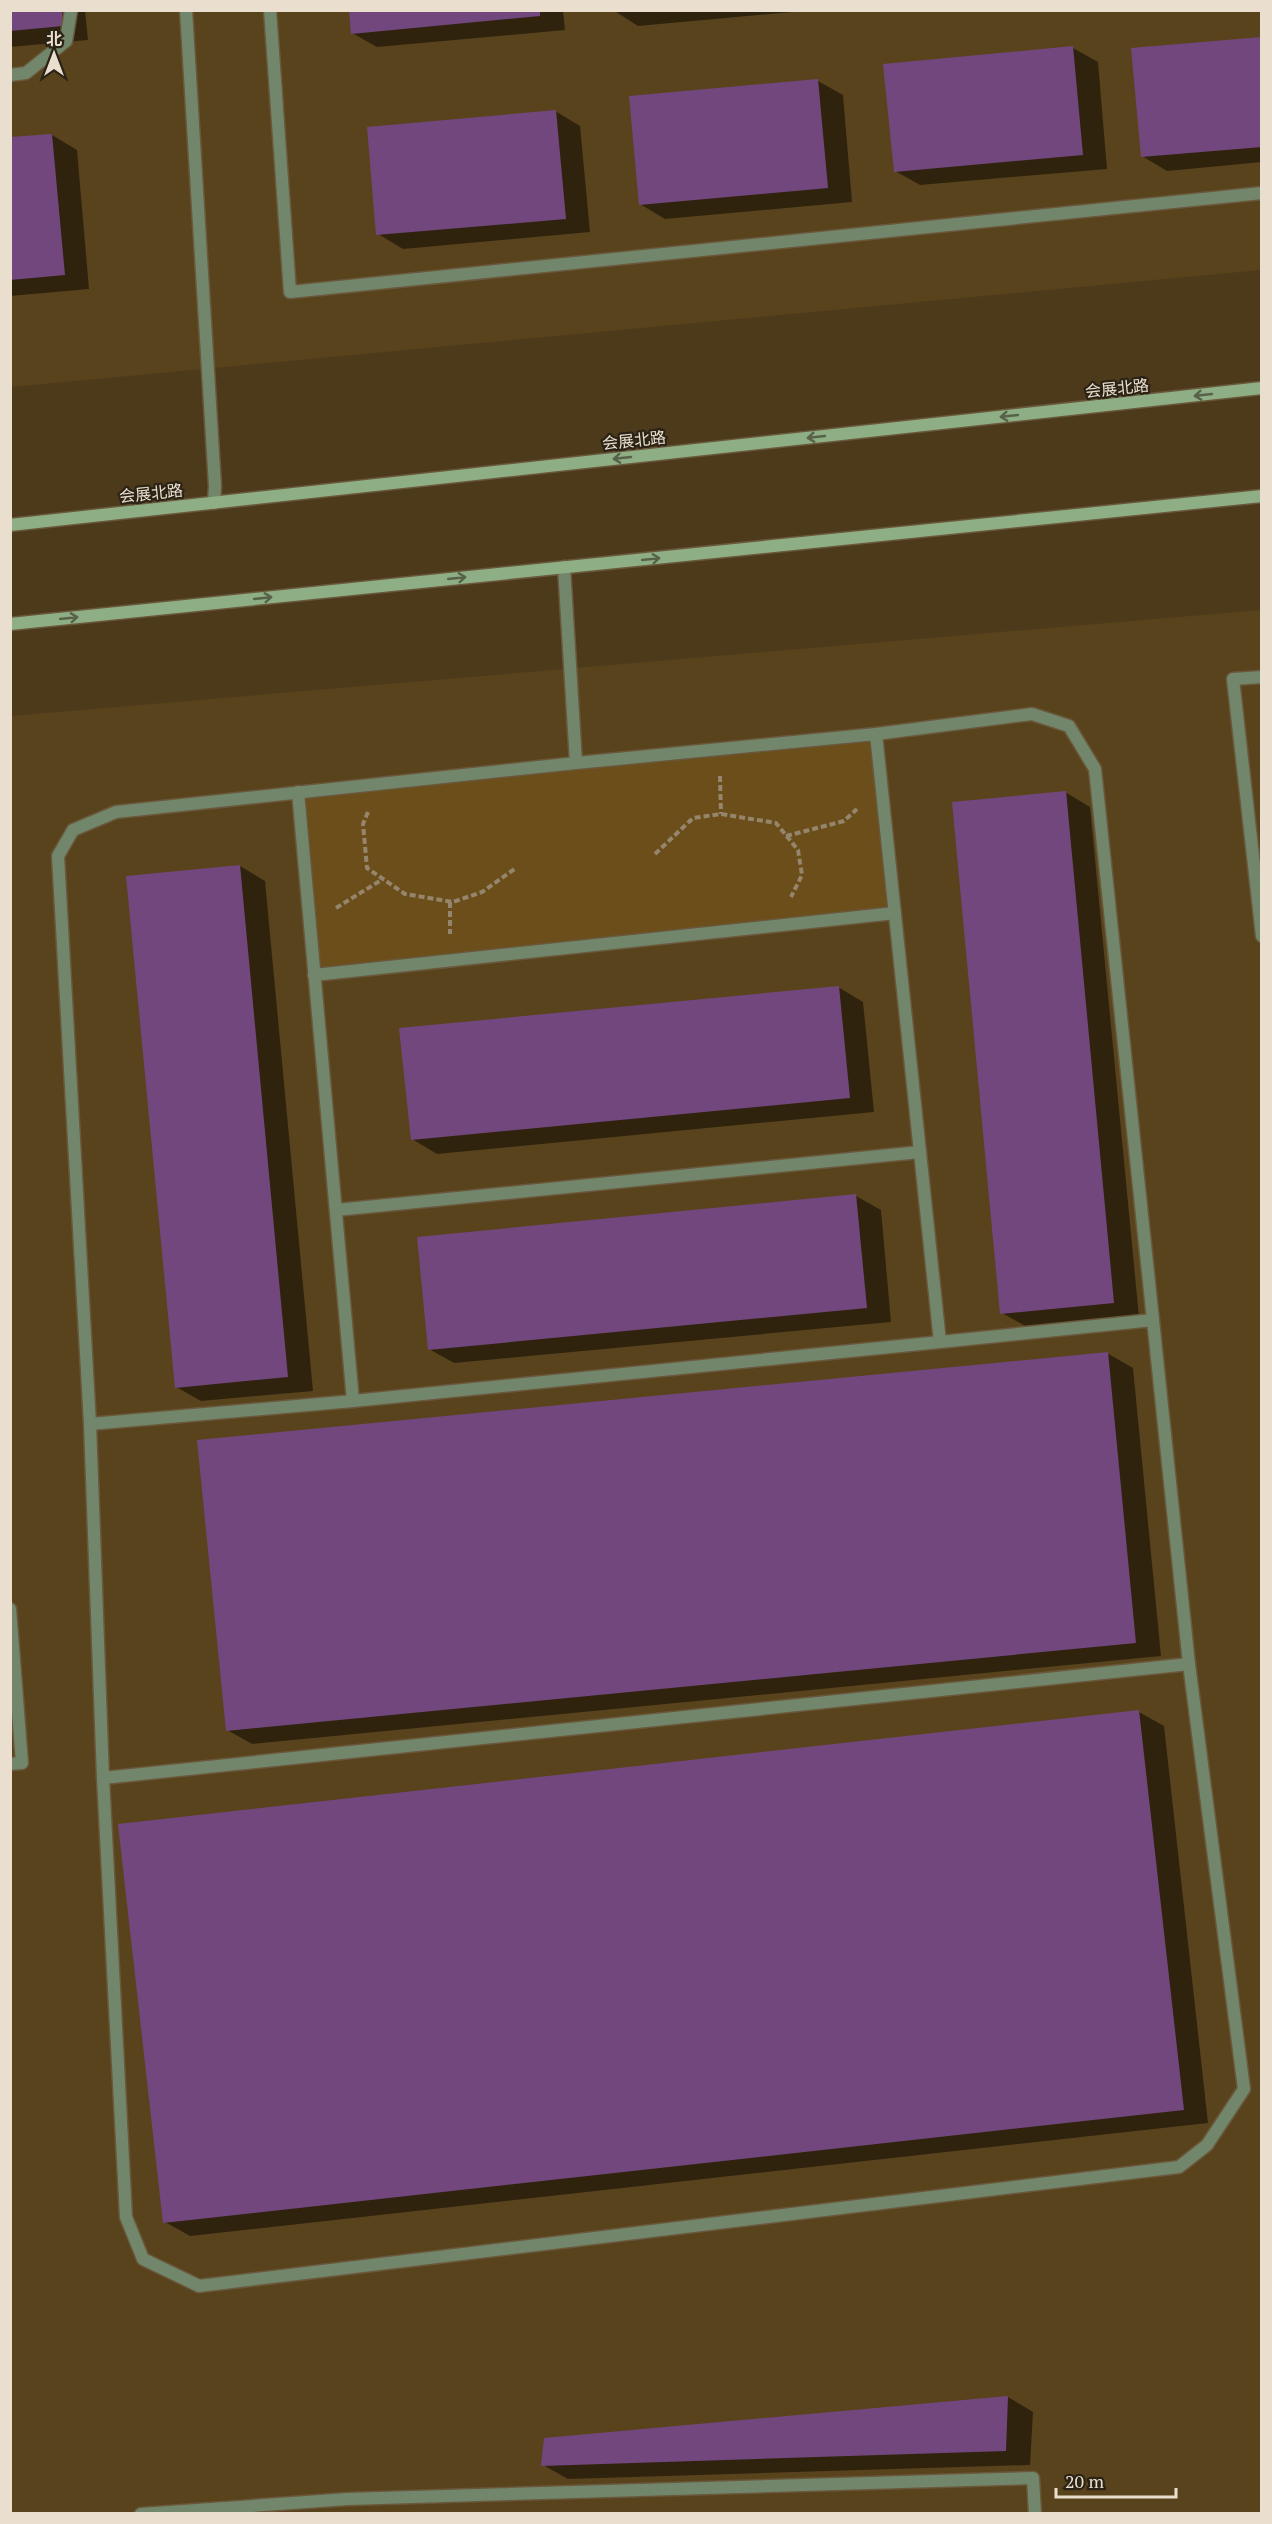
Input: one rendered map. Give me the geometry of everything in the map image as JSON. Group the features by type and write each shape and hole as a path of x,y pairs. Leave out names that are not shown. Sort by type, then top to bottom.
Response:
{"main road":[{"name":"会展北路","path":"10,525 1262,388"},
{"path":"10,624 1262,496"}],"street":[{"path":"10,75 26,73 66,41 71,10"},
{"path":"186,10 215,486 214,503"},
{"path":"270,10 290,292 1262,193"},
{"path":"564,567 576,764"},
{"path":"1262,677 1233,680 1262,936"},
{"path":"1032,714 1069,726 1095,770 1189,1664 1244,2089 1207,2145 1179,2167 199,2286 143,2259 126,2217 103,1778 90,1424 58,856 73,830 116,812 719,750 876,734 1032,714"},
{"path":"876,734 940,1342"},
{"path":"298,792 353,1401"},
{"path":"314,975 895,913"},
{"path":"336,1210 920,1152"},
{"path":"90,1424 353,1401 1153,1320"},
{"path":"10,1610 22,1763 10,1764"},
{"path":"103,1778 1189,1664"},
{"path":"141,2514 348,2499 1033,2478 1035,2514"}],"path":[{"path":"719,750 721,814"},
{"path":"381,784 363,824 367,868 405,894 453,902 482,892 516,868"},
{"path":"786,836 844,821 882,786"},
{"path":"654,854 693,818 721,814 776,823 798,850 802,875 786,908 761,927"},
{"path":"310,924 384,879"}],"shaded area":[{"path":"11,11 1261,11 1261,270 11,387"},
{"path":"1261,610 1261,2513 11,2513 10,716"},
{"path":"876,734 895,913 314,975 298,792"}],"building":[{"path":"10,10 62,10 63,26 10,31"},
{"path":"349,10 540,10 540,16 351,34"},
{"path":"1262,37 1262,147 1141,157 1131,48"},
{"path":"1073,46 1083,155 894,172 883,64"},
{"path":"818,79 828,188 639,205 629,96"},
{"path":"556,110 566,219 376,235 367,127"},
{"path":"52,134 65,275 10,280 10,137"},
{"path":"1066,791 1114,1303 1000,1314 952,802"},
{"path":"240,865 288,1377 175,1388 126,876"},
{"path":"839,986 850,1098 411,1140 399,1028"},
{"path":"856,1194 867,1308 428,1350 417,1237"},
{"path":"1108,1352 1136,1643 226,1731 197,1440"},
{"path":"1139,1710 1184,2110 163,2223 118,1824"},
{"path":"1008,2396 1006,2451 541,2466 544,2438"}]}
